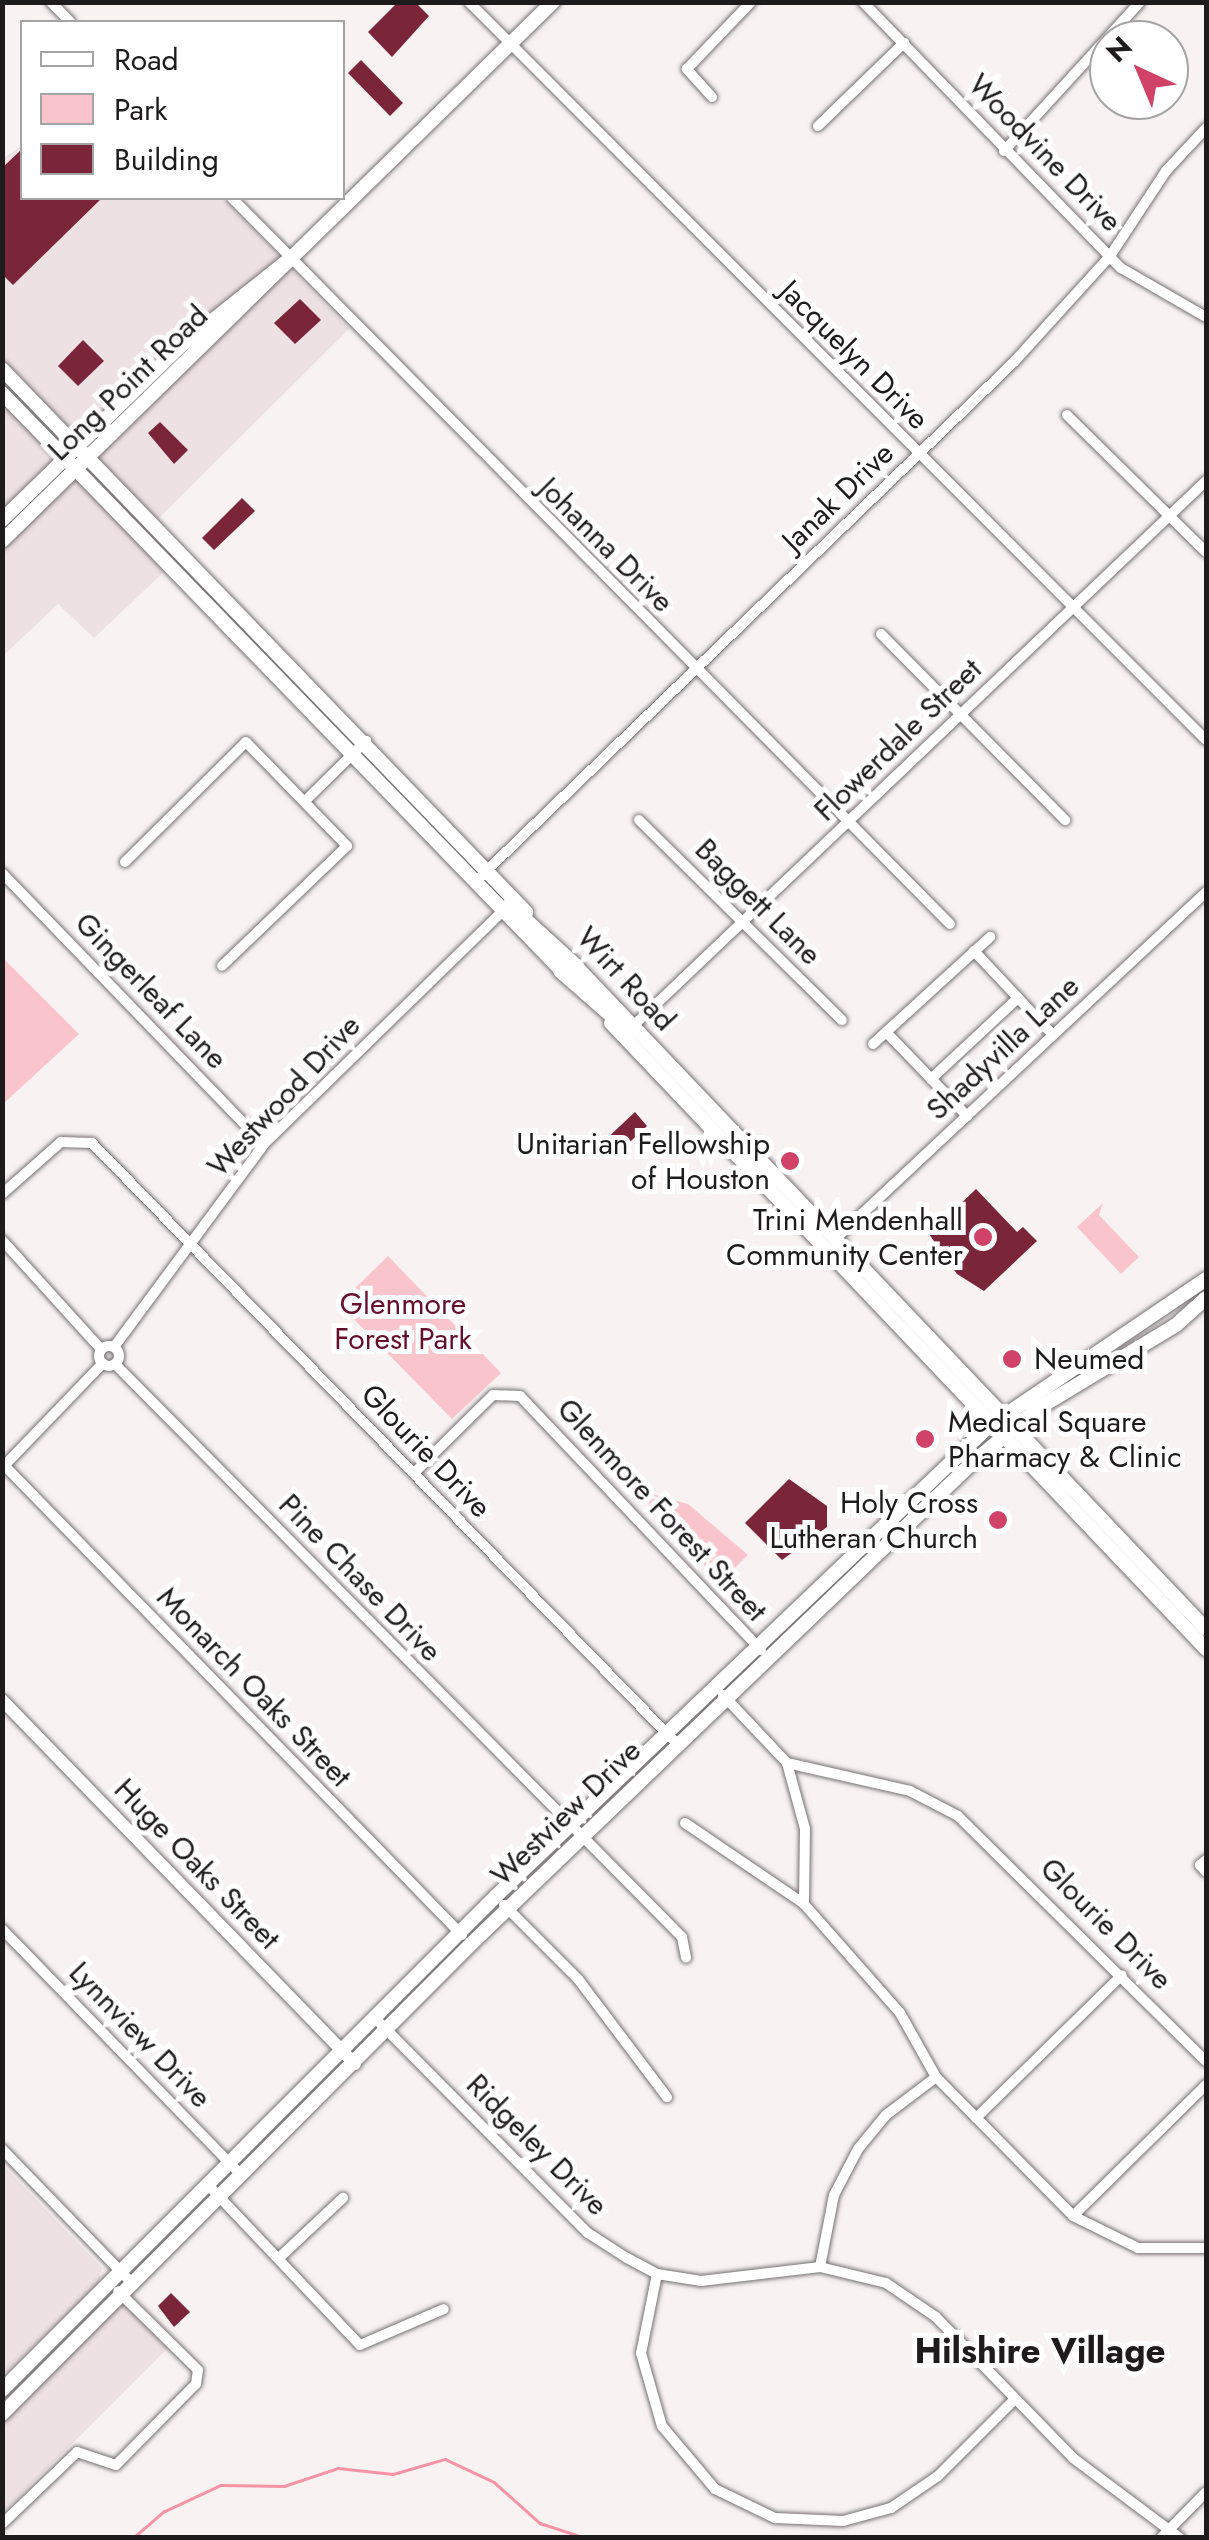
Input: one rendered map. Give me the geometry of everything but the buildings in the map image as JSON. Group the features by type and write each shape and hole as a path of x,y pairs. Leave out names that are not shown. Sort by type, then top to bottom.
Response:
{"main road":[{"name":"Long Point Road","path":"2,542 552,2"},
{"name":"Long Point Road","path":"2,520 212,318 288,261"},
{"path":"2,368 230,600 628,1031"},
{"path":"2,393 218,612 361,746"},
{"path":"218,612 230,600"},
{"name":"Wirt Road","path":"628,1031 834,1240 994,1422"},
{"name":"Wirt Road","path":"628,1031 1206,1650"},
{"name":"Westview Drive","path":"214,2192 242,2176 388,2031 496,1896 714,1686 763,1652 1005,1434 1130,1346 1206,1280"},
{"name":"Westview Drive","path":"2,2414 214,2192 230,2164 376,2019 466,1938 507,1909 726,1698 763,1652 994,1422 1130,1346 1176,1326 1206,1298"},
{"path":"1165,1313 1176,1326"},
{"name":"Wirt Road","path":"1005,1434 1206,1628"},
{"name":"Westview Drive","path":"2,2390 110,2284 125,2284"}],"street":[{"name":"Jacquelyn Drive","path":"469,2 1206,740"},
{"path":"712,97 687,70 751,2"},
{"name":"Woodvine Drive","path":"862,2 1004,152 1110,256 1155,294 1206,316"},
{"path":"1004,152 1140,2"},
{"path":"818,126 904,44"},
{"name":"Janak Drive","path":"482,875 918,455 1110,256 1166,171 1206,128"},
{"name":"Johanna Drive","path":"234,200 288,261 950,924"},
{"path":"1067,415 1206,552"},
{"name":"Flowerdale Street","path":"628,1031 1206,481"},
{"path":"881,634 1065,820"},
{"path":"125,862 246,742 347,846 222,966"},
{"path":"305,801 361,746"},
{"name":"Baggett Lane","path":"638,820 842,1020"},
{"name":"Gingerleaf Lane","path":"2,873 264,1144"},
{"name":"Shadyvilla Lane","path":"834,1240 1206,892"},
{"name":"Westwood Drive","path":"107,1348 264,1144 509,905"},
{"path":"873,1044 990,937"},
{"path":"974,951 1053,1036"},
{"path":"932,1079 1018,998"},
{"path":"886,1032 967,1116"},
{"name":"Glourie Drive","path":"2,1194 61,1142 83,1138 677,1744"},
{"path":"2,1240 107,1348 115,1364 102,1364"},
{"path":"3,1465 102,1364 107,1348"},
{"name":"Pine Chase Drive","path":"115,1364 682,1938 686,1958"},
{"name":"Glenmore Forest Street","path":"414,1474 494,1396 520,1396 763,1652"},
{"name":"Monarch Oaks Street","path":"3,1465 466,1938"},
{"path":"714,1686 787,1764 805,1828 804,1904"},
{"name":"Huge Oaks Street","path":"2,1700 354,2064"},
{"name":"Glourie Drive","path":"787,1764 910,1791 958,1816 1122,1974 1206,2062"},
{"path":"684,1823 804,1904 900,2013 936,2077 1073,2216 1138,2248 1206,2248"},
{"path":"1206,1860 1200,1866 1206,1872"},
{"path":"496,1896 578,1978 666,2097"},
{"name":"Lynnview Drive","path":"2,1928 242,2176"},
{"path":"976,2118 1122,1974"},
{"name":"Ridgeley Drive","path":"376,2019 588,2233 657,2274 731,2282 820,2266 867,2276 915,2299 1073,2458 1180,2538"},
{"path":"820,2266 826,2220 849,2163 886,2115 936,2077"},
{"path":"1073,2216 1206,2085"},
{"path":"2,2148 198,2370 196,2384 116,2465 78,2452 2,2524"},
{"path":"214,2192 360,2345 444,2310"},
{"path":"278,2258 343,2198"},
{"path":"657,2274 641,2353 662,2426 715,2489 775,2518 842,2521 891,2508 938,2476 1016,2400"},
{"path":"1161,2538 1206,2492"}],"shaded area":[{"path":"20,147 20,200 224,200 349,329 139,538 166,570 94,638 58,604 3,656 2,159"},
{"path":"3,2165 102,2268 98,2285 3,2375"},
{"path":"123,2302 169,2347 3,2513 3,2422"}],"green space":[{"path":"3,958 79,1034 3,1104"},
{"path":"1103,1203 1099,1215 1139,1257 1121,1274 1077,1227"},
{"name":"Glenmore Forest Park","path":"388,1256 501,1373 452,1419 339,1304"},
{"path":"634,1489 688,1504 748,1555 720,1582"}],"waterway":[{"path":"133,2538 163,2512 221,2485 284,2486 338,2468 393,2474 445,2459 494,2482 540,2523 586,2538"}],"place":[{"name":"Unitarian Fellowship of Houston","path":"790,1161"},
{"name":"Trini Mendenhall Community Center","path":"983,1237"},
{"name":"Neumed","path":"1012,1359"},
{"name":"Medical Square Pharmacy & Clinic","path":"925,1439"},
{"name":"Holy Cross Lutheran Church","path":"998,1520"}],"district":[{"name":"Hilshire Village","path":"1040,2351"}]}
